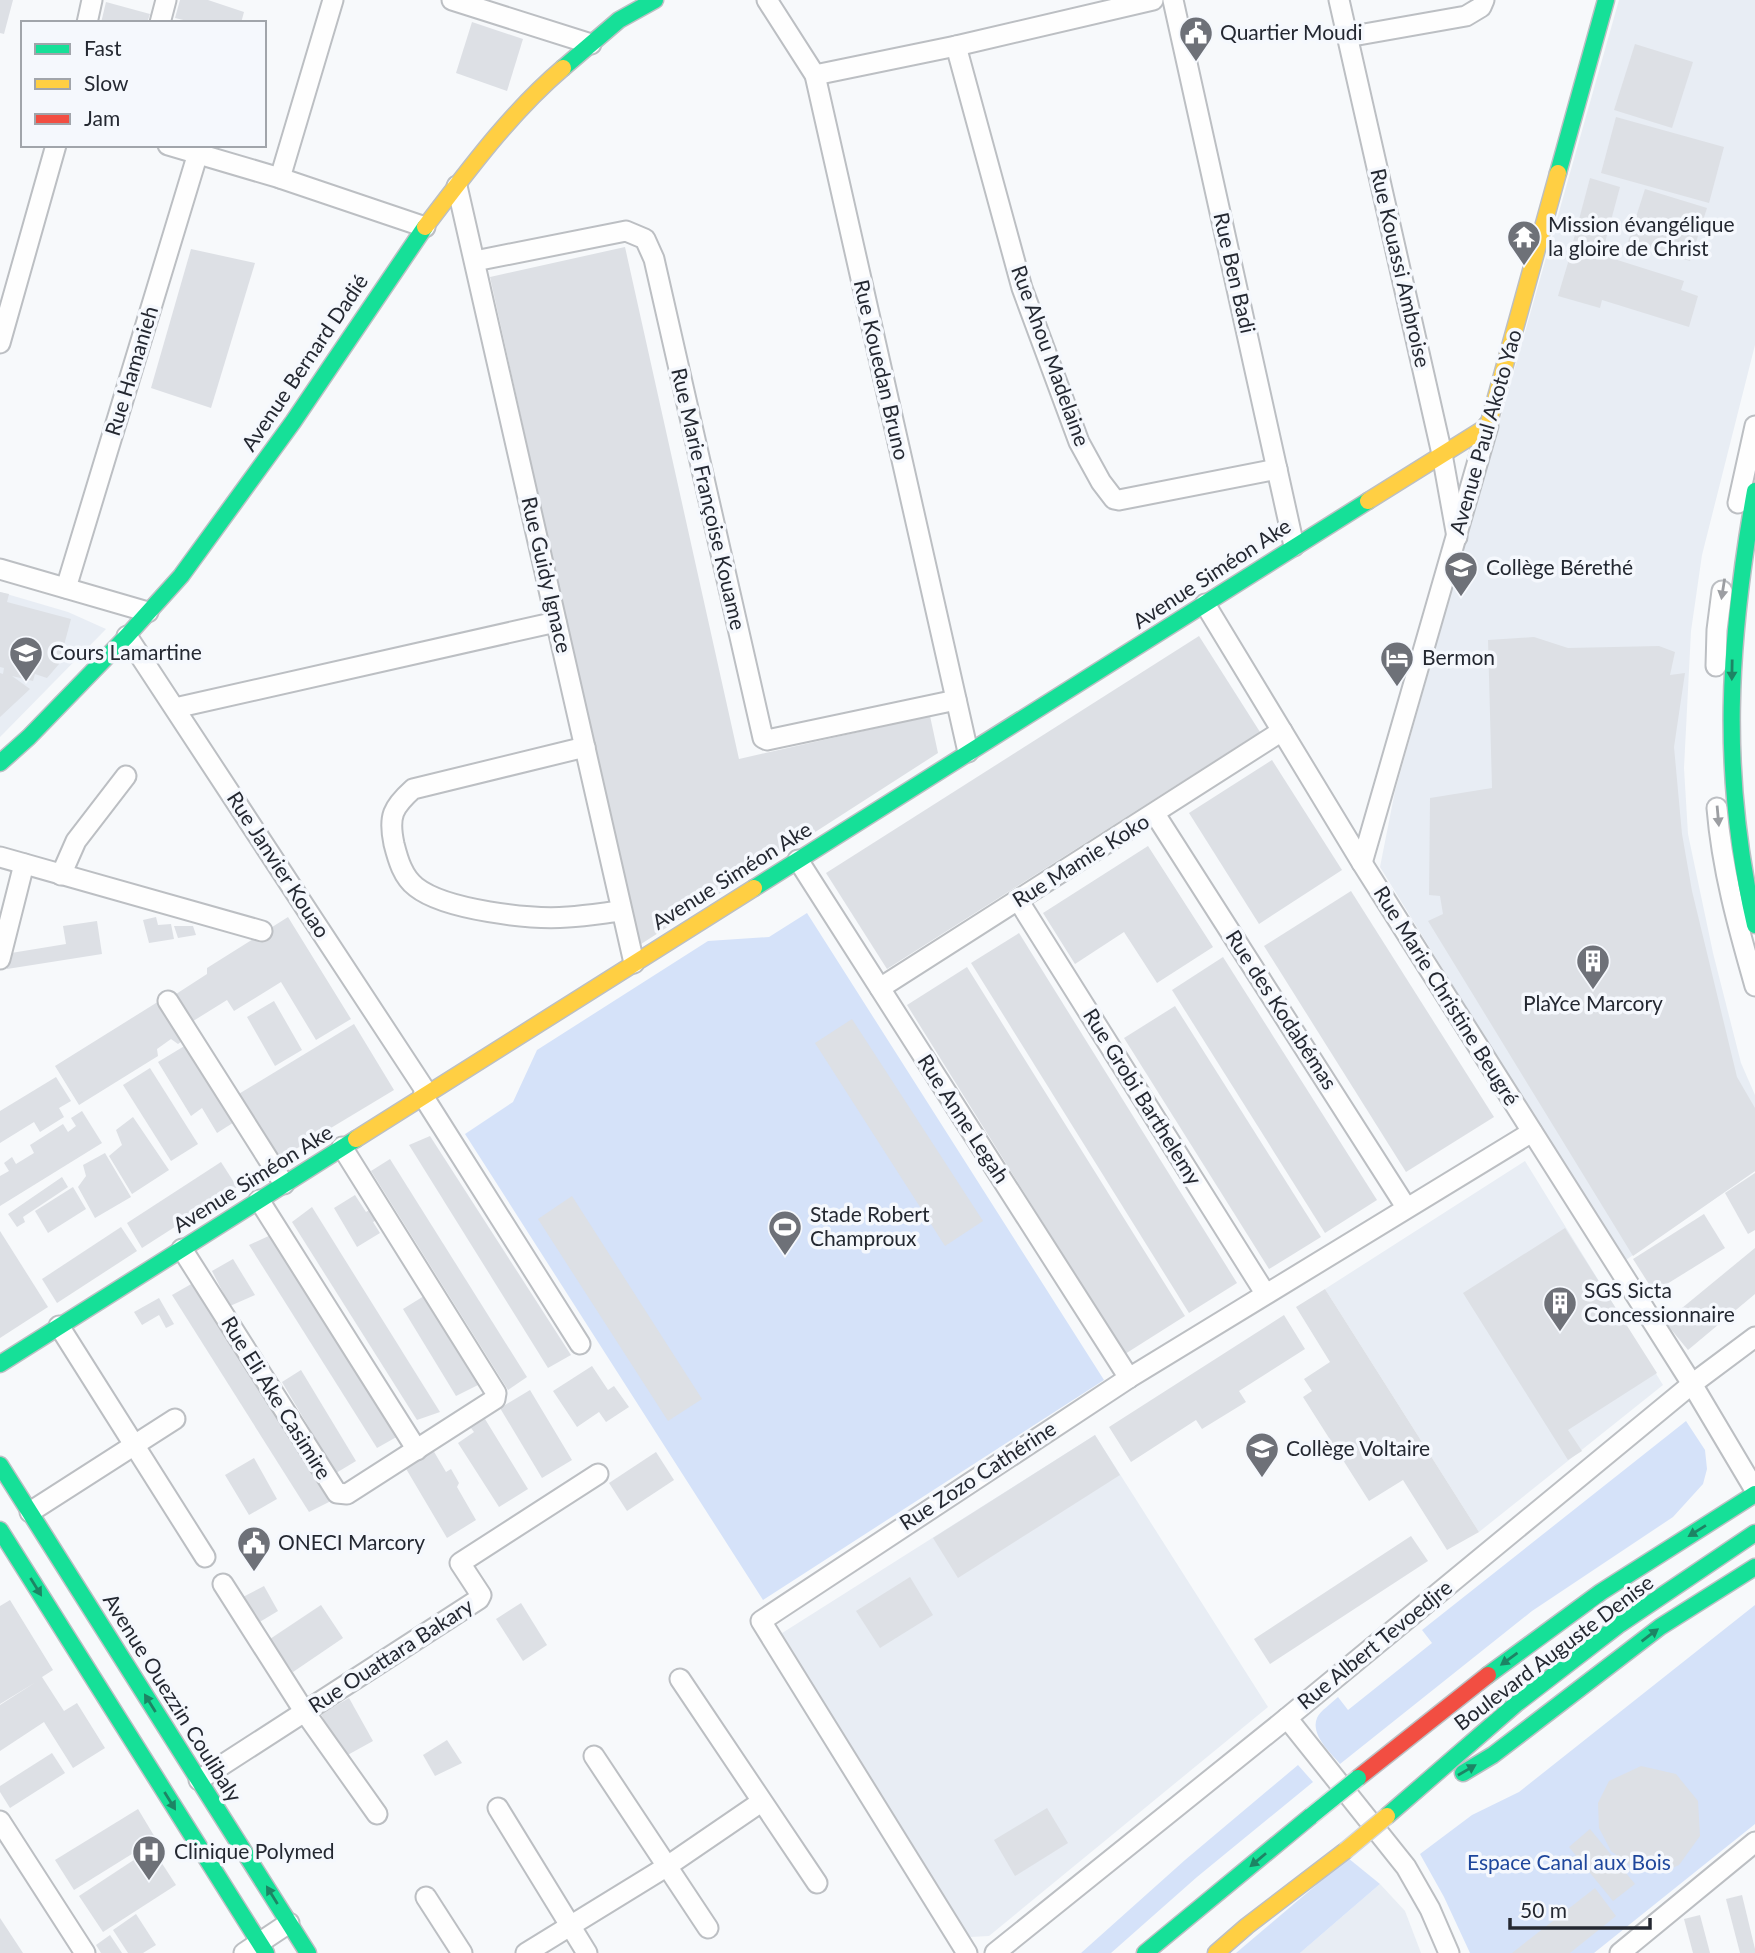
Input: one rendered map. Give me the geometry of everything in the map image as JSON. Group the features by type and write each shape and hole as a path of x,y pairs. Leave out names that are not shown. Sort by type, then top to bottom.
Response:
{"main road":[{"name":"Avenue Bernard Dadié","path":"0,763 29,737 127,636 181,576 293,422 425,228 482,153 543,85 619,20 655,0"},
{"name":"Avenue Paul Akoto Yao","path":"1488,426 1606,0"},
{"name":"Avenue Siméon Ake","path":"0,1364 1205,604 1294,545 1488,426"},
{"path":"1755,491 1733,627 1732,775 1737,840 1755,925"},
{"name":"Avenue Ouezzin Coulibaly","path":"0,1465 308,1953"},
{"path":"1145,1953 1500,1665 1601,1592 1755,1492"},
{"path":"0,1530 256,1950"},
{"name":"Boulevard Auguste Denise","path":"1216,1953 1345,1851 1516,1704 1620,1624 1755,1533"},
{"name":"Boulevard Auguste Denise","path":"1387,1816 1493,1755 1660,1627 1755,1567"}],"street":[{"path":"87,21 92,0"},
{"path":"161,21 166,0"},
{"path":"280,178 333,0"},
{"path":"452,0 591,44"},
{"path":"619,20 635,0"},
{"name":"Rue Kouedan Bruno","path":"767,0 815,75 968,752"},
{"path":"815,75 956,46 1153,0"},
{"name":"Rue Ben Badi","path":"1173,0 1294,545"},
{"name":"Rue Kouassi Ambroise","path":"1339,0 1442,454 1457,537"},
{"path":"1347,37 1466,16 1481,7 1484,0"},
{"name":"Rue Ahou Madelaine","path":"956,46 1022,288 1079,442 1101,482 1114,499 1119,500 1277,469"},
{"path":"0,343 55,147"},
{"path":"176,147 280,178 425,228"},
{"name":"Rue Hamanieh","path":"66,588 198,153"},
{"name":"Rue Guidy Ignace","path":"457,186 634,963"},
{"name":"Rue Marie Françoise Kouame","path":"475,261 626,231 645,239 654,259 763,738 767,740 956,700"},
{"name":"Avenue Paul Akoto Yao","path":"1362,863 1488,426"},
{"path":"1755,426 1750,460 1736,509 1717,630 1715,780 1720,840 1731,903 1755,986"},
{"path":"0,569 148,612"},
{"name":"Rue Marie Christine Beugré","path":"1205,604 1362,863 1692,1384 1755,1492"},
{"path":"175,708 556,622"},
{"name":"Rue Janvier Kouao","path":"127,636 425,1095 580,1344"},
{"name":"Rue Mamie Koko","path":"880,988 1282,731"},
{"path":"585,747 414,789 395,805 390,829 399,864 414,886 439,901 540,918 566,918 621,911"},
{"path":"61,875 76,841 126,776"},
{"name":"Rue des Kodabémas","path":"1155,814 1406,1207"},
{"path":"0,857 262,931"},
{"name":"Rue Anne Legah","path":"798,860 1129,1378"},
{"path":"0,959 24,864"},
{"name":"Rue Grobi Barthelemy","path":"1018,900 1265,1293"},
{"path":"168,1001 284,1184"},
{"name":"Rue Zozo Cathérine","path":"967,1953 761,1621 1129,1378 1532,1132"},
{"name":"Rue Eli Ake Casimire","path":"182,1249 337,1493 347,1494 417,1450 495,1399 496,1393 342,1147"},
{"path":"259,1200 417,1450"},
{"path":"59,1326 205,1557"},
{"name":"Rue Albert Tevoedjre","path":"995,1953 1287,1718 1692,1384 1755,1337"},
{"path":"30,1512 175,1419"},
{"name":"Rue Ouattara Bakary","path":"199,1780 479,1599 481,1595 460,1563 598,1474"},
{"path":"223,1584 304,1712 377,1814"},
{"path":"680,1679 817,1883"},
{"path":"1287,1718 1406,1867 1430,1909 1449,1953"},
{"path":"594,1756 708,1928"},
{"path":"526,1953 666,1867 761,1802"},
{"path":"498,1808 587,1953"},
{"path":"0,1821 85,1953"},
{"path":"1620,1953 1755,1842"},
{"path":"426,1897 462,1953"},
{"path":"256,1950 289,1923"}],"shaded area":[{"path":"1619,0 1755,0 1755,345 1702,555 1691,631 1684,768 1688,834 1713,953 1741,1063 1755,1095 1755,1171 1623,1262 1380,867 1395,791"},
{"name":"Cours Lamartine","path":"0,592 68,612 106,629 0,737"},
{"path":"1525,1161 1663,1385 1479,1532 1325,1289"},
{"path":"1095,1435 1268,1707 989,1936 970,1937 779,1635"},
{"path":"1380,1884 1405,1911 1421,1953 1300,1953"}],"green space":[{"name":"Stade Robert Champroux","path":"807,913 1104,1380 763,1600 465,1134 513,1102 537,1050 708,941 769,937"},
{"path":"1686,1421 1705,1450 1707,1469 1703,1484 1673,1517 1532,1611 1340,1764 1322,1743 1316,1731 1317,1718 1323,1710 1338,1697 1348,1710 1432,1643 1422,1630"},
{"name":"Espace Canal aux Bois","path":"1755,1605 1755,1824 1594,1953 1470,1953 1420,1854 1472,1815 1519,1792"},
{"path":"1298,1765 1313,1782 1197,1877 1111,1953 1081,1953 1185,1860"},
{"path":"1348,1858 1380,1884 1300,1953 1236,1953"}],"building":[{"path":"0,0 13,0 4,34 0,33"},
{"path":"180,0 208,0 244,12 242,21 188,21 175,18"},
{"path":"106,2 150,14 148,21 101,21"},
{"path":"472,22 523,39 507,91 456,73"},
{"path":"1635,44 1693,62 1672,128 1614,110"},
{"path":"1616,117 1724,147 1709,203 1601,173"},
{"path":"1590,178 1620,187 1603,250 1573,242"},
{"path":"1645,189 1707,208 1690,261 1628,242"},
{"path":"1573,246 1684,281 1681,290 1698,296 1689,327 1602,300 1600,308 1558,296"},
{"path":"625,247 739,759 930,716 938,753 638,946 490,277"},
{"path":"191,249 255,263 211,408 151,388"},
{"name":"Cours Lamartine","path":"0,592 9,594 7,602 71,619 59,664 47,678 35,674 33,681 12,676 30,689 0,717 0,673 3,674 4,668 0,667"},
{"path":"1199,636 1260,732 887,969 826,873"},
{"name":"PlaYce Marcory","path":"1534,637 1568,648 1659,646 1675,652 1670,675 1685,673 1674,747 1682,834 1692,891 1737,1077 1755,1108 1755,1171 1633,1256 1428,921 1443,914 1440,896 1429,895 1430,798 1492,788 1488,640"},
{"path":"1272,760 1342,870 1259,924 1189,813"},
{"path":"1148,846 1213,947 1157,983 1124,932 1075,964 1043,913"},
{"path":"1351,891 1494,1117 1406,1172 1264,946"},
{"path":"156,917 158,925 171,924 174,939 149,943 143,920"},
{"path":"288,917 351,1019 316,1040 281,982 234,1011 227,1000 190,1023 173,996 207,974 207,968"},
{"path":"97,921 102,954 7,969 5,954 66,944 63,926"},
{"path":"174,926 193,926 196,935 178,938"},
{"path":"1019,933 1237,1283 1189,1313 971,963"},
{"path":"1223,957 1377,1200 1325,1233 1172,990"},
{"path":"967,967 1185,1316 1125,1354 907,1005"},
{"path":"164,998 188,1037 178,1044 171,1039 157,1049 158,1056 79,1105 55,1066"},
{"path":"274,1001 302,1050 275,1066 247,1017"},
{"path":"1175,1006 1321,1237 1269,1269 1124,1038"},
{"path":"852,1019 983,1221 945,1246 815,1043"},
{"path":"354,1024 394,1090 276,1161 237,1095"},
{"path":"191,1042 239,1119 217,1133 202,1108 191,1116 158,1062"},
{"path":"150,1068 198,1144 171,1161 123,1085"},
{"path":"56,1077 71,1101 59,1108 64,1117 40,1132 34,1122 0,1143 0,1111"},
{"path":"82,1111 102,1143 0,1206 0,1176 9,1171 4,1163 12,1157 16,1164 34,1153 30,1145 63,1124 68,1132 76,1126 71,1118"},
{"path":"133,1117 169,1170 132,1194 109,1156 122,1145 116,1130"},
{"path":"430,1136 571,1355 548,1368 409,1145"},
{"path":"105,1153 131,1197 95,1218 78,1187 86,1176 83,1165"},
{"path":"390,1159 527,1377 508,1390 371,1171"},
{"path":"221,1162 237,1187 142,1248 127,1223"},
{"path":"1755,1173 1755,1230 1748,1234 1725,1193"},
{"path":"62,1177 68,1187 23,1217 25,1222 17,1227 8,1214"},
{"path":"73,1187 86,1209 48,1233 35,1211"},
{"path":"355,1195 366,1212 373,1208 379,1219 373,1222 380,1233 357,1247 334,1208"},
{"path":"572,1196 702,1399 668,1421 538,1219"},
{"path":"312,1207 440,1412 417,1420 292,1222"},
{"path":"1704,1214 1725,1248 1654,1292 1633,1259"},
{"path":"121,1227 137,1251 57,1303 42,1279"},
{"name":"SGS Sicta Concessionnaire","path":"1565,1228 1657,1373 1568,1430 1582,1451 1568,1460 1463,1293"},
{"path":"0,1231 48,1307 0,1338"},
{"path":"273,1234 400,1435 377,1448 249,1245"},
{"path":"1755,1248 1755,1294 1688,1350 1665,1322"},
{"path":"233,1259 255,1295 230,1306 212,1271"},
{"path":"193,1283 333,1500 309,1512 172,1295"},
{"path":"1325,1289 1479,1532 1447,1550 1403,1480 1369,1501 1303,1397 1312,1391 1304,1379 1330,1362 1296,1307"},
{"path":"424,1296 480,1384 456,1396 403,1309"},
{"path":"159,1298 174,1324 166,1328 159,1315 142,1325 134,1312"},
{"path":"1284,1315 1305,1349 1239,1391 1246,1402 1202,1429 1196,1420 1131,1462 1109,1427"},
{"path":"592,1366 608,1390 614,1386 629,1407 606,1422 599,1412 577,1427 553,1391"},
{"path":"301,1370 356,1461 336,1473 282,1382"},
{"path":"530,1390 572,1460 542,1478 500,1408"},
{"path":"485,1419 528,1489 499,1507 458,1443 474,1432 471,1428"},
{"path":"1095,1435 1120,1475 958,1578 933,1538"},
{"path":"433,1450 446,1472 451,1469 459,1483 457,1487 476,1520 447,1538 405,1467"},
{"path":"656,1452 674,1480 627,1511 609,1483"},
{"path":"254,1458 277,1499 249,1515 225,1475"},
{"path":"1411,1536 1428,1561 1270,1664 1254,1639"},
{"path":"910,1577 933,1615 880,1648 856,1611"},
{"path":"264,1586 278,1611 258,1623 243,1597"},
{"path":"10,1600 53,1670 42,1677 64,1711 77,1703 105,1748 73,1768 44,1722 0,1751 0,1705 36,1682 0,1704 0,1606"},
{"path":"521,1603 547,1645 523,1661 496,1619"},
{"path":"321,1605 343,1638 293,1672 270,1639"},
{"path":"349,1698 373,1741 344,1757 321,1714"},
{"path":"447,1740 462,1763 435,1776 423,1755"},
{"path":"52,1753 65,1773 10,1808 0,1792 0,1786"},
{"path":"1641,1766 1676,1774 1698,1801 1700,1836 1679,1865 1668,1870 1643,1870 1631,1866 1611,1851 1599,1828 1598,1803 1609,1781"},
{"path":"1047,1808 1068,1843 1015,1876 994,1840"},
{"path":"138,1809 156,1839 74,1890 55,1860"},
{"path":"1590,1829 1635,1884 1613,1901 1569,1847"},
{"path":"152,1848 176,1885 103,1932 79,1896"},
{"path":"1595,1888 1616,1916 1570,1953 1512,1953"},
{"path":"1742,1895 1755,1953 1740,1953 1726,1899"},
{"path":"136,1914 156,1945 143,1953 128,1953 113,1930"},
{"path":"1700,1915 1710,1953 1693,1953 1684,1919"},
{"path":"0,1918 23,1953 0,1953"},
{"path":"110,1935 122,1953 101,1953 96,1945"}],"traffic: fast":[{"path":"563,68 619,20 655,0"},
{"path":"1558,173 1606,0"},
{"path":"0,763 29,737 127,636 181,576 293,422 425,227"},
{"path":"1755,491 1739,601 1732,708 1736,815 1755,925"},
{"path":"754,888 1368,501"},
{"path":"0,1364 356,1139"},
{"path":"0,1465 308,1953"},
{"path":"1488,1675 1601,1592 1755,1494"},
{"path":"0,1530 266,1953"},
{"path":"1387,1816 1516,1704 1620,1624 1755,1533"},
{"path":"1463,1773 1493,1755 1660,1627 1755,1567"},
{"path":"1311,1816 1358,1778"},
{"path":"1145,1953 1311,1816"}],"traffic: slow":[{"path":"425,227 507,124 563,68"},
{"path":"1368,501 1488,426 1558,173"},
{"path":"356,1139 754,888"},
{"path":"1345,1851 1387,1816"},
{"path":"1216,1953 1345,1851"}],"traffic: jam":[{"path":"1358,1778 1488,1675"}],"place":[{"name":"Quartier Moudi","path":"1196,63"},
{"name":"Mission évangélique la gloire de Christ","path":"1524,267"},
{"name":"Collège Bérethé","path":"1461,598"},
{"name":"Cours Lamartine","path":"26,683"},
{"name":"Bermon","path":"1397,688"},
{"name":"PlaYce Marcory","path":"1593,991"},
{"name":"Stade Robert Champroux","path":"785,1257"},
{"name":"SGS Sicta Concessionnaire","path":"1560,1333"},
{"name":"Collège Voltaire","path":"1262,1479"},
{"name":"ONECI Marcory","path":"254,1573"},
{"name":"Clinique Polymed","path":"149,1882"}]}
